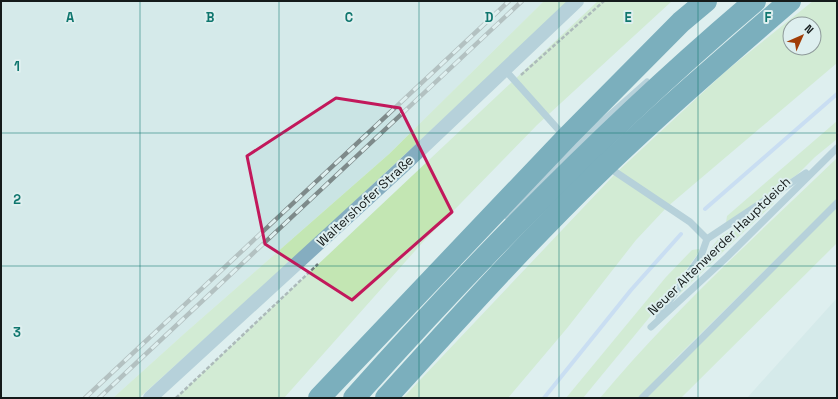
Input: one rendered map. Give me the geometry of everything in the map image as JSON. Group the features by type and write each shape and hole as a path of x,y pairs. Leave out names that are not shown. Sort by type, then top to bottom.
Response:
{"highway":[{"path":"319,398 353,360 568,136 681,22 706,1"},
{"path":"386,398 522,250 597,174 699,79 790,1"},
{"path":"354,398 417,327 495,245 630,112 745,3"}],"street":[{"name":"Waltershofer Straße","path":"150,398 578,1"}],"lane":[{"path":"505,70 564,136 690,222 707,239"},
{"path":"503,222 577,144 654,76"},
{"name":"Neuer Altenwerder Hauptdeich","path":"819,165 707,239 701,256 651,327 728,258 837,148"},
{"path":"642,398 837,203"}],"highlighted area":[{"path":"336,98 400,108 452,212 352,300 265,244 247,156"}],"shaded area":[{"path":"1,1 544,1 389,154 113,398 1,398"},
{"path":"837,298 837,398 747,398"}],"green space":[{"path":"544,1 569,1 294,258 139,398 113,398 389,154"},
{"path":"598,1 672,1 537,125 422,243 284,398 176,398"},
{"path":"813,1 837,1 837,63 667,207 636,240 568,327 508,398 403,398 616,173 726,71 782,26 782,56 822,56 822,16 794,16"},
{"path":"837,121 837,139 815,157 798,174 726,223 727,216"},
{"path":"837,158 837,199 672,362 639,398 600,398 685,305"},
{"path":"771,201 774,203 677,296 676,295 718,239"},
{"path":"837,203 837,243 681,398 642,398"},
{"path":"699,249 697,255 667,296 583,398 566,398 666,277 692,250"}],"waterway":[{"path":"705,209 837,94"},
{"path":"544,398 631,290 681,234"}],"railway":[{"path":"85,398 509,1"},
{"path":"99,398 522,1"}]}
